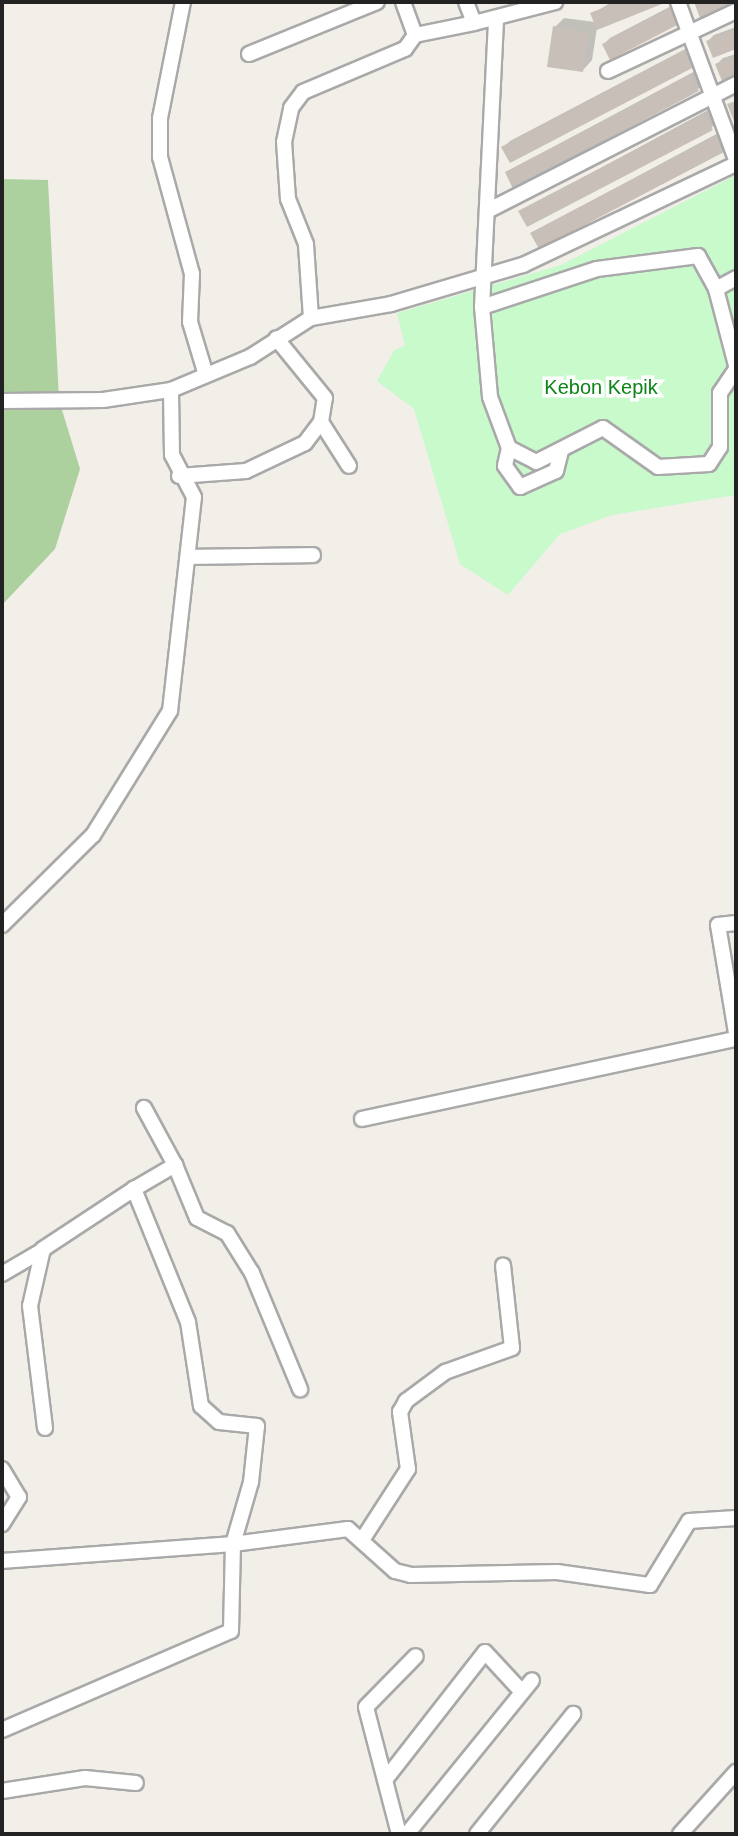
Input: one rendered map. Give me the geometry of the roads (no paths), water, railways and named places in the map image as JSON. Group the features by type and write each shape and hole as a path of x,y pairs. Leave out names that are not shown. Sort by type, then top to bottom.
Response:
{"street":[{"path":"183,2 160,118 160,157 192,274 190,322 205,372"},
{"path":"249,54 377,2"},
{"path":"403,2 415,35"},
{"path":"466,2 474,23"},
{"path":"311,318 306,244 288,199 284,142 291,108 303,92 405,49 415,35 496,21 534,6 555,2"},
{"path":"2,401 103,400 171,390 205,372 250,357 311,318 391,304 523,265 736,162 678,2"},
{"path":"608,71 687,29 736,11"},
{"path":"496,21 486,275 482,307 490,397 509,448 505,466 520,487 556,471 561,451"},
{"path":"489,210 711,94 736,84"},
{"path":"482,307 597,269 698,256 716,289 736,367 720,393 720,447 709,464 658,467 603,428 536,462 509,448"},
{"path":"716,289 736,278"},
{"path":"179,476 246,471 305,443 321,422 325,398 276,338"},
{"path":"2,925 93,835 170,711 192,557 194,497 179,476 171,390"},
{"path":"321,422 349,466"},
{"path":"192,557 313,555"},
{"path":"736,923 718,925 736,1033"},
{"path":"362,1119 736,1039"},
{"path":"144,1108 175,1165 197,1218 227,1233 252,1273 300,1389"},
{"path":"2,1274 175,1165"},
{"path":"2,1730 231,1631 233,1544 257,1426 219,1422 201,1406 188,1322 134,1189"},
{"path":"43,1249 30,1306 45,1428"},
{"path":"364,1537 408,1469 400,1412 406,1401 445,1372 497,1359 516,1340 503,1265"},
{"path":"2,1469 19,1497 2,1524"},
{"path":"2,1561 233,1544 317,1530 348,1529 364,1537 395,1571 411,1575 557,1572 650,1585 689,1521 735,1517"},
{"path":"385,1780 485,1652 527,1686 407,1834"},
{"path":"399,1834 366,1707 416,1656"},
{"path":"477,1834 573,1714"},
{"path":"680,1834 736,1772"},
{"path":"2,1791 85,1778 136,1783"}],"park label":[{"name":"Kebon Kepik","path":"601,387"}]}
